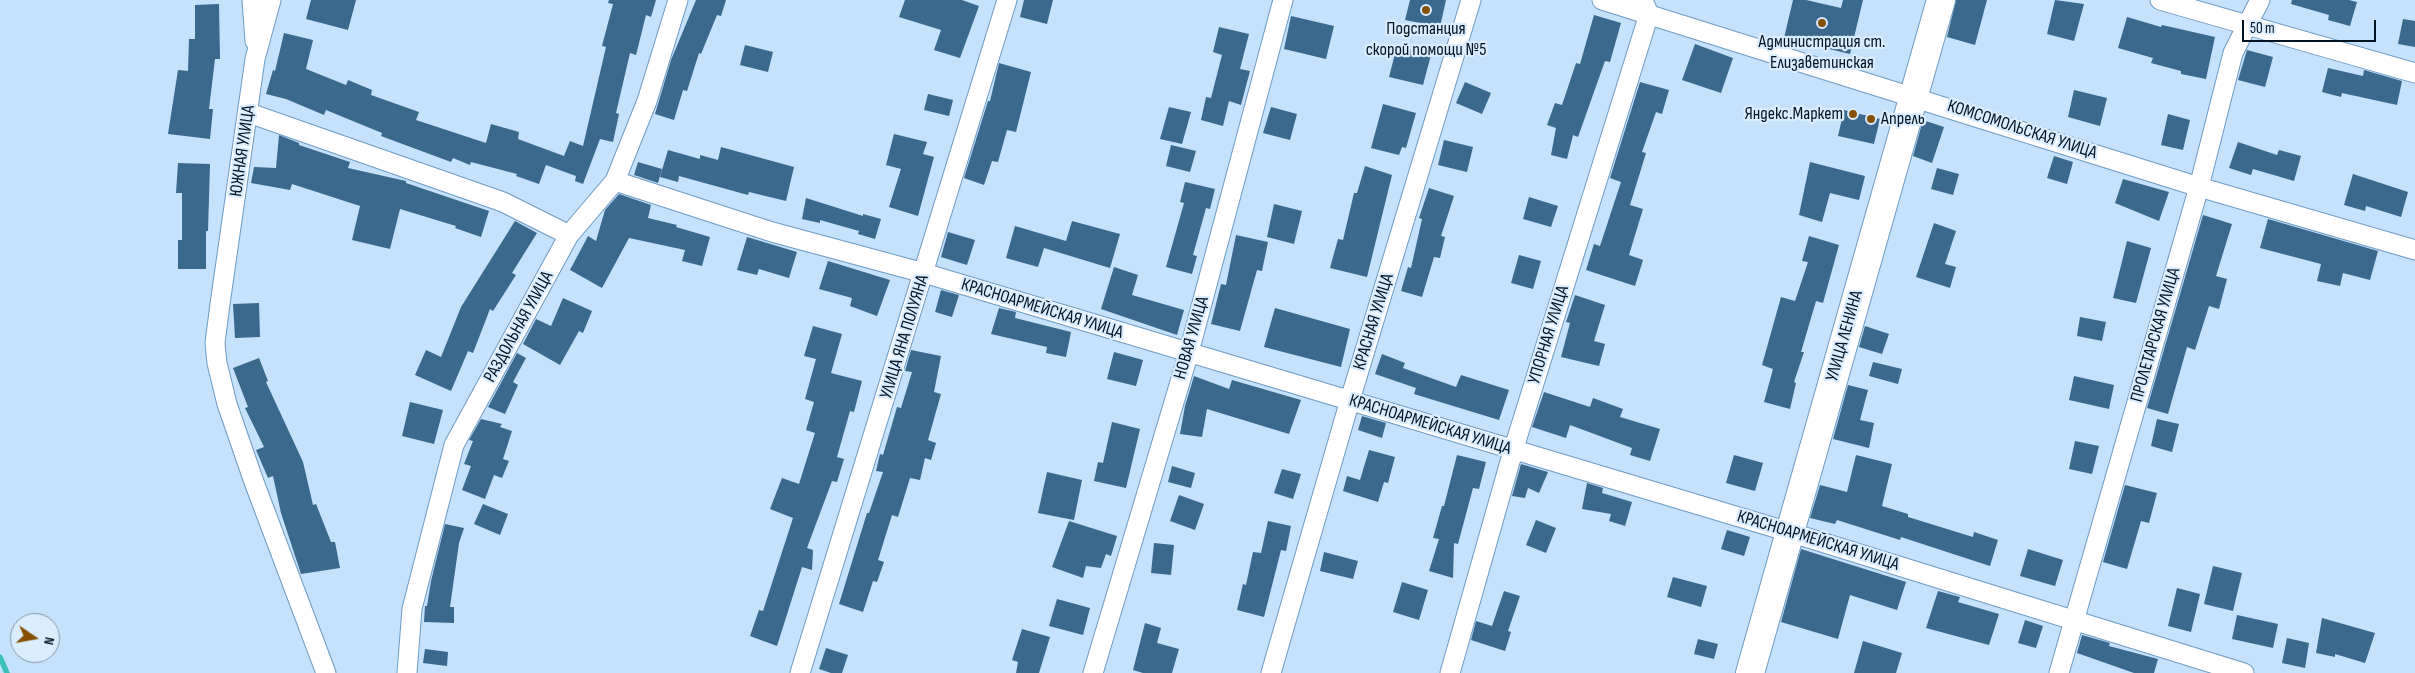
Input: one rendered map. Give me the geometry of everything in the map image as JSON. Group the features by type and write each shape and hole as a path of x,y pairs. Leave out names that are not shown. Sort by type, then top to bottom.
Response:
{"street":[{"path":"252,0 256,58"},
{"name":"ЮЖНАЯ УЛИЦА","path":"271,0 256,58 215,343 217,363 227,404 326,673"},
{"name":"РАЗДОЛЬНАЯ УЛИЦА","path":"407,673 412,610 454,445 569,235 615,181 647,101 678,0"},
{"name":"УЛИЦА ЯНА ПОЛУЯНА","path":"800,673 1007,0"},
{"name":"НОВАЯ УЛИЦА","path":"1093,673 1189,352 1283,0"},
{"name":"КРАСНАЯ УЛИЦА","path":"1271,673 1350,400 1471,0"},
{"name":"КОМСОМОЛЬСКАЯ УЛИЦА","path":"1602,0 1646,7 1914,96 2199,186 2415,250"},
{"name":"УЛИЦА ЛЕНИНА","path":"1750,673 1940,0"},
{"path":"2160,0 2415,73"},
{"name":"ПРОЛЕТАРСКАЯ УЛИЦА","path":"2060,673 2199,186 2233,53 2260,0"},
{"name":"УПОРНАЯ УЛИЦА","path":"1450,673 1513,451 1646,7"},
{"path":"249,113 503,202 569,235"},
{"name":"КРАСНОАРМЕЙСКАЯ УЛИЦА","path":"615,181 772,232 924,273 1350,400 1513,451 1789,532 2074,622 2244,673"}],"building":[{"path":"311,0 356,0 348,30 306,19"},
{"path":"609,0 656,0 651,17 646,15 636,55 630,53 616,113 619,114 613,142 600,139 583,184 575,181 576,176 546,165 539,184 516,176 517,174 471,162 470,165 453,158 451,162 381,136 382,133 326,110 324,115 286,99 266,94 273,70 275,71 284,33 313,40 306,69 346,85 348,80 372,90 371,95 419,112 416,120 486,143 491,124 519,132 518,139 564,156 570,141 583,146 606,47 602,46 613,4 608,3"},
{"path":"696,0 726,0 721,16 717,15 701,54 699,53 687,91 683,90 674,120 655,114 671,60"},
{"path":"905,0 962,0 979,6 960,58 934,50 941,30 899,17"},
{"path":"1024,0 1053,0 1047,24 1020,17"},
{"name":"Подстанция скорой помощи №5","path":"1410,0 1446,0 1440,27 1405,20"},
{"name":"Администрация ст. Елизаветинская","path":"1793,0 1806,0 1841,8 1843,0 1863,0 1850,54 1784,38"},
{"path":"1956,0 1987,0 1975,45 1947,37"},
{"path":"2055,0 2084,4 2074,41 2047,34"},
{"path":"2292,0 2349,0 2357,2 2350,26 2328,20 2329,15 2291,4"},
{"path":"219,4 220,59 215,59 209,109 213,109 210,139 168,134 178,70 188,71 189,39 195,39 195,5"},
{"path":"1594,15 1621,23 1610,62 1605,61 1578,137 1573,135 1567,159 1551,155 1556,128 1547,125 1555,103 1562,105 1576,63 1580,64"},
{"path":"1291,16 1334,26 1326,59 1284,49"},
{"path":"2127,17 2161,27 2162,25 2215,37 2206,79 2181,74 2181,71 2151,63 2153,58 2118,48"},
{"path":"2403,19 2415,21 2415,47 2398,44"},
{"path":"1219,27 1249,34 1240,69 1250,71 1241,105 1229,101 1223,126 1201,120 1206,97 1211,98 1222,55 1213,52"},
{"path":"1695,44 1733,58 1721,93 1682,80"},
{"path":"745,45 773,52 768,72 740,65"},
{"path":"1397,46 1431,55 1423,85 1389,77"},
{"path":"2247,50 2273,57 2265,87 2238,80"},
{"path":"999,63 1031,72 1016,132 1007,130 998,162 992,161 984,185 964,178 988,101 990,101"},
{"path":"2328,68 2363,76 2364,70 2402,81 2397,105 2342,93 2341,97 2322,92"},
{"path":"1465,82 1491,93 1482,114 1456,103"},
{"path":"1640,82 1669,90 1662,114 1656,112 1642,152 1646,153 1630,205 1643,209 1629,255 1643,260 1635,286 1586,270 1594,244 1600,246 1621,182 1610,178"},
{"path":"2074,90 2107,98 2100,126 2068,117"},
{"path":"928,94 953,100 949,116 924,110"},
{"path":"1383,104 1416,113 1406,148 1402,147 1399,155 1371,148"},
{"path":"1169,107 1191,112 1182,144 1160,139"},
{"path":"1271,107 1297,114 1290,140 1263,133"},
{"path":"1844,110 1880,119 1874,144 1838,136"},
{"path":"2168,114 2190,120 2183,150 2161,145"},
{"path":"1923,120 1944,127 1932,163 1913,156"},
{"path":"894,134 927,142 923,154 934,157 918,216 889,207 901,169 886,165"},
{"path":"279,135 299,143 299,145 350,162 348,168 406,181 406,183 489,211 481,237 455,228 456,226 400,209 390,249 352,240 360,206 292,184 290,190 251,183 254,167 276,168"},
{"path":"1444,140 1473,147 1467,172 1438,165"},
{"path":"2238,142 2277,155 2279,150 2301,156 2294,181 2253,169 2251,175 2229,168"},
{"path":"1171,145 1196,151 1190,172 1166,166"},
{"path":"721,147 794,167 786,201 749,192 748,195 679,176 678,182 660,177 668,150 700,159 700,155 718,160"},
{"path":"2054,156 2073,162 2067,184 2047,178"},
{"path":"638,162 662,169 658,183 634,175"},
{"path":"1810,162 1865,176 1859,200 1830,193 1822,222 1799,215"},
{"path":"178,163 210,164 206,269 178,269 178,240 182,240 182,193 176,193"},
{"path":"1365,166 1392,175 1367,277 1330,268 1338,239 1343,240 1354,193 1357,193"},
{"path":"1937,168 1959,174 1953,195 1931,189"},
{"path":"2353,174 2408,192 2401,217 2366,206 2365,211 2344,205"},
{"path":"2123,179 2169,192 2159,221 2115,203"},
{"path":"1185,182 1215,189 1210,209 1206,208 1193,255 1197,256 1192,274 1166,267 1184,203 1180,202"},
{"path":"1429,188 1454,196 1441,236 1445,237 1440,258 1434,257 1422,297 1401,291 1408,267 1411,268 1422,219 1419,218"},
{"path":"619,194 651,205 648,218 677,225 676,227 710,237 702,266 682,261 685,250 629,238 602,288 570,270 588,236 596,241 605,210"},
{"path":"1529,197 1558,206 1551,227 1523,219"},
{"path":"806,198 863,216 863,214 881,219 875,239 858,234 859,231 820,220 820,223 802,219"},
{"path":"1274,204 1302,211 1294,244 1267,237"},
{"path":"2203,215 2232,224 2216,276 2227,279 2219,309 2209,306 2195,350 2187,347 2168,414 2147,408"},
{"path":"2268,219 2378,251 2370,280 2343,273 2340,286 2317,281 2321,264 2260,248"},
{"path":"515,221 537,233 512,273 516,275 493,311 490,309 473,353 468,351 451,391 415,375 426,350 441,357 461,307"},
{"path":"1072,221 1120,234 1110,268 1044,248 1038,267 1006,258 1015,226 1066,241"},
{"path":"1934,223 1956,231 1945,264 1956,267 1950,288 1916,277"},
{"path":"948,232 975,240 967,265 941,257"},
{"path":"1236,235 1268,242 1262,271 1257,270 1240,331 1211,324 1221,284 1226,285"},
{"path":"1809,236 1839,245 1823,303 1816,301 1801,352 1804,352 1794,382 1796,383 1790,409 1764,402 1773,369 1762,365 1781,297 1795,301 1808,262 1802,261"},
{"path":"747,237 797,252 789,278 759,269 757,275 737,270"},
{"path":"2127,241 2151,248 2136,303 2113,298"},
{"path":"1519,255 1541,261 1533,289 1511,283"},
{"path":"828,261 890,280 877,316 850,306 852,298 819,289"},
{"path":"1114,267 1138,275 1132,295 1184,310 1177,335 1101,309"},
{"path":"941,290 959,295 952,317 935,312"},
{"path":"1575,295 1605,305 1594,341 1605,344 1599,366 1561,357 1570,323 1566,322"},
{"path":"563,298 592,311 583,333 579,331 560,365 523,344 536,319 551,326"},
{"path":"259,303 260,337 235,338 233,304"},
{"path":"999,308 1016,312 1015,318 1071,332 1066,357 1046,353 1047,347 991,334"},
{"path":"1275,308 1350,329 1341,367 1264,347"},
{"path":"2080,317 2106,322 2102,341 2077,336"},
{"path":"813,326 842,334 831,373 862,381 854,412 850,411 837,457 844,459 837,482 832,481 807,548 813,550 812,570 802,567 777,646 750,636 759,610 763,611 793,518 770,509 782,478 799,484 815,433 806,430 814,402 805,399 816,359 804,356"},
{"path":"1865,326 1889,334 1882,354 1859,347"},
{"path":"911,350 941,356 934,392 941,394 928,440 936,443 931,460 925,458 920,480 910,478 898,517 892,515 878,560 884,562 877,582 873,581 863,612 839,604 867,513 869,513 883,472 876,471 880,454 883,455 897,407 901,408 912,372 905,371"},
{"path":"1114,352 1143,360 1136,386 1107,379"},
{"path":"517,353 526,358 513,382 518,385 505,414 488,407"},
{"path":"1382,354 1405,363 1403,368 1456,387 1461,375 1509,390 1499,420 1414,394 1416,388 1375,374"},
{"path":"259,358 268,381 266,382 303,462 313,505 316,504 331,542 335,542 340,568 301,574 281,513 273,476 268,478 256,450 264,447 245,408 248,407 233,368"},
{"path":"1873,362 1902,369 1898,384 1869,376"},
{"path":"1194,376 1229,389 1232,380 1301,400 1289,434 1207,409 1202,437 1180,434 1185,406"},
{"path":"2074,376 2114,385 2109,409 2069,400"},
{"path":"1848,385 1868,390 1860,420 1874,423 1869,448 1833,439"},
{"path":"1544,392 1590,407 1593,398 1623,409 1620,417 1660,429 1650,461 1630,455 1632,448 1570,425 1566,438 1532,427"},
{"path":"410,402 443,410 434,444 402,436"},
{"path":"1362,416 1386,423 1382,438 1358,430"},
{"path":"481,419 502,424 500,427 512,431 503,459 509,461 502,478 494,475 485,499 462,490 471,466 464,464 473,441 469,440"},
{"path":"2157,419 2179,424 2172,452 2151,446"},
{"path":"1112,422 1140,429 1126,488 1094,481 1098,462 1103,463"},
{"path":"2075,441 2099,446 2092,474 2069,469"},
{"path":"1369,450 1395,457 1388,483 1384,482 1378,502 1343,491 1347,476 1360,480"},
{"path":"1457,455 1486,462 1479,489 1473,488 1458,544 1454,543 1453,578 1429,571 1439,539 1433,538 1442,506 1444,506"},
{"path":"1734,455 1763,463 1755,491 1726,483"},
{"path":"1856,455 1892,464 1882,506 1908,514 1908,517 1973,537 1974,532 1998,540 1990,566 1901,537 1900,540 1837,520 1835,524 1810,518 1820,485 1847,492"},
{"path":"1521,464 1548,472 1539,493 1528,488 1525,498 1512,496"},
{"path":"1172,466 1195,473 1191,488 1168,482"},
{"path":"1282,469 1301,474 1293,499 1274,493"},
{"path":"1047,472 1082,480 1074,520 1038,513"},
{"path":"1587,483 1603,488 1602,493 1632,502 1625,526 1609,521 1611,514 1582,509"},
{"path":"2125,485 2157,493 2149,523 2141,521 2127,569 2103,562"},
{"path":"1179,495 1204,504 1195,530 1170,521"},
{"path":"483,504 508,514 500,535 474,524"},
{"path":"1536,520 1556,528 1546,553 1526,545"},
{"path":"1069,521 1117,536 1111,556 1106,554 1101,568 1086,566 1083,578 1052,567"},
{"path":"1268,521 1291,526 1286,551 1281,550 1264,617 1237,610 1243,584 1246,585 1253,552 1261,553"},
{"path":"445,524 464,528 459,543 450,607 454,607 454,623 424,622 425,606 427,606"},
{"path":"1727,530 1750,537 1744,556 1721,549"},
{"path":"1154,543 1174,545 1171,575 1151,573"},
{"path":"1801,549 1906,582 1897,610 1850,595 1838,639 1781,622"},
{"path":"2028,549 2063,560 2055,586 2020,576"},
{"path":"1324,552 1358,561 1353,579 1320,571"},
{"path":"2213,566 2242,573 2233,611 2204,604"},
{"path":"1673,577 1707,586 1701,607 1667,597"},
{"path":"1402,582 1428,590 1419,620 1393,612"},
{"path":"2177,588 2200,594 2191,632 2168,626"},
{"path":"1504,591 1520,596 1508,631 1511,632 1505,651 1471,640 1476,621 1492,626"},
{"path":"1938,591 1960,597 1958,602 1999,614 1989,645 1926,628"},
{"path":"1057,599 1090,608 1083,635 1049,626"},
{"path":"2237,615 2278,624 2273,648 2232,639"},
{"path":"2322,618 2375,633 2365,663 2335,654 2335,657 2316,653"},
{"path":"2025,620 2043,626 2036,648 2018,643"},
{"path":"1145,623 1161,628 1157,643 1179,649 1172,673 1143,673 1133,670"},
{"path":"1022,629 1050,637 1039,673 1016,673 1018,662 1012,660"},
{"path":"2082,635 2110,643 2109,646 2158,659 2154,673 2134,673 2077,653"},
{"path":"2287,638 2309,643 2305,668 2282,663"},
{"path":"1698,639 1718,644 1714,659 1694,654"},
{"path":"1863,641 1902,653 1896,673 1854,673"},
{"path":"826,648 848,655 842,673 831,673 819,669"},
{"path":"425,649 448,652 447,666 423,663"}],"waterway":[{"path":"0,657 7,673"}],"place":[{"name":"Подстанция скорой помощи №5","path":"1426,10"},
{"name":"Администрация ст. Елизаветинская","path":"1822,23"},
{"name":"Яндекс.Маркет","path":"1853,114"},
{"name":"Апрель","path":"1871,119"}]}
